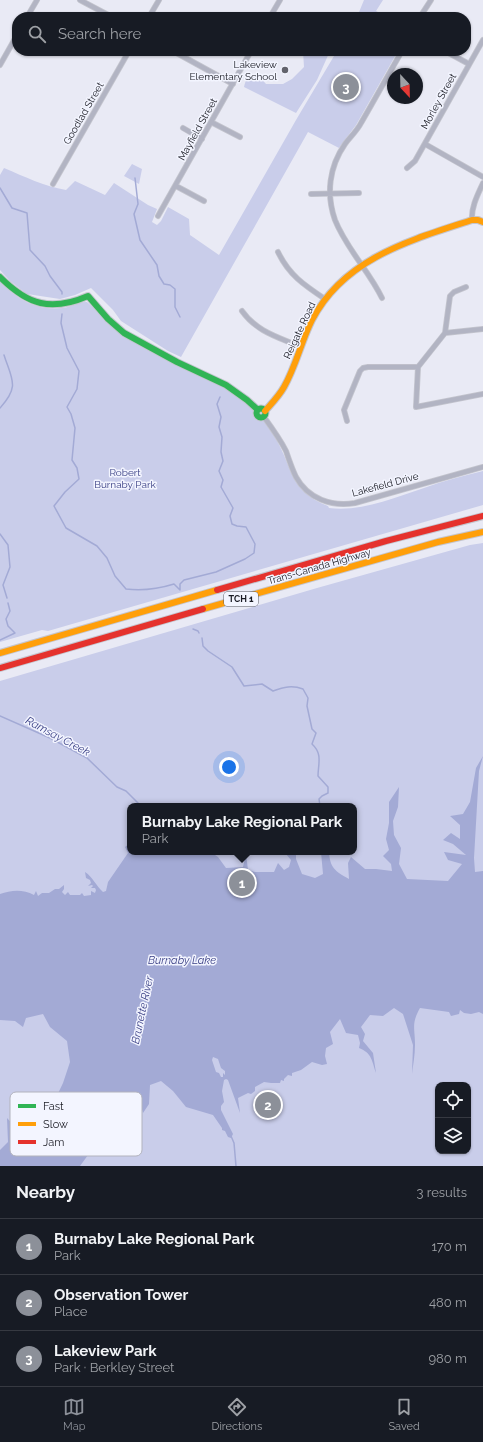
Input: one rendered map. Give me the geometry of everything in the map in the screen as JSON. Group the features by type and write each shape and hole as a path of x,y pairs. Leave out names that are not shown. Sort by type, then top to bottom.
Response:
{"main road":[{"path":"472,220 483,222"},
{"name":"Reigate Road","path":"262,413 276,400 285,385 313,318 325,299 341,281 361,264 391,249 472,220"},
{"name":"Lakefield Drive","path":"0,277 18,295 39,303 63,305 75,302 88,296 108,319 124,333 177,362 226,385 262,413"},
{"name":"Trans-Canada Highway","path":"0,653 393,539 483,516"},
{"name":"Trans-Canada Highway","path":"0,668 430,545 483,532"}],"street":[{"path":"30,12 37,0"},
{"path":"80,0 103,12"},
{"path":"152,12 159,0"},
{"path":"273,12 280,0"},
{"path":"423,12 430,0"},
{"name":"Morley Street","path":"407,168 415,161 483,40"},
{"path":"0,65 12,44"},
{"name":"Goodlad Street","path":"53,184 126,56"},
{"path":"182,56 233,84"},
{"name":"Mayfield Street","path":"158,216 248,56"},
{"path":"382,298 336,220 332,210 330,194 332,173 337,158 344,145 360,124 399,56"},
{"path":"454,56 469,64"},
{"path":"211,122 240,137"},
{"path":"183,128 202,139"},
{"path":"425,144 483,177"},
{"path":"472,220 476,199 483,183"},
{"path":"176,186 204,201"},
{"path":"311,194 359,192"},
{"path":"278,252 294,276 325,299"},
{"path":"466,287 454,292 450,296 445,334 418,367 416,407 483,394"},
{"path":"242,312 249,321 258,328 301,347"},
{"path":"445,334 483,329"},
{"path":"347,421 344,410 362,368 418,367"},
{"name":"Lakefield Drive","path":"262,413 281,443 298,481 314,496 332,503 343,505 355,503 483,467"}],"green space":[{"path":"364,0 383,0 376,11 378,12 359,12"},
{"path":"303,56 328,56 317,80 296,113 244,87 248,78 257,74 266,84 283,84 292,79 304,67"},
{"path":"334,56 395,56 356,125 339,148 308,132 181,357 168,351 121,321 113,310 91,288 75,295 60,299 27,294 10,281 0,270 0,175 4,168 42,184 66,190 75,181 105,195 114,183 148,205 157,209 152,222 157,225 161,221 168,207 189,219 190,235 219,255"},
{"path":"132,164 142,169 139,184 124,176"},
{"name":"Robert Burnaby Park","path":"0,282 21,299 44,308 63,308 81,302 87,302 108,324 128,339 231,391 250,406 258,418 264,421 269,427 274,434 290,470 300,487 307,494 329,508 341,509 365,506 483,471 483,505 48,631 42,630 0,642"},
{"path":"483,543 483,1166 0,1166 0,681 317,588 470,545"}],"water":[{"name":"Burnaby Lake","path":"483,756 479,771 474,858 475,872 483,871 483,1014 479,1012 471,1014 464,1013 460,1010 459,1014 451,1016 449,1012 420,1008 414,1022 415,1049 412,1074 413,1045 403,1014 394,1008 383,1016 370,1015 361,1027 365,1034 363,1041 373,1053 376,1073 367,1052 359,1048 360,1043 358,1035 346,1033 340,1019 330,1032 333,1044 326,1048 325,1056 327,1064 322,1065 312,1062 301,1070 292,1073 292,1076 288,1075 284,1081 281,1080 280,1083 264,1082 255,1087 255,1091 251,1094 248,1093 238,1098 240,1113 228,1080 224,1080 222,1091 224,1102 221,1106 221,1110 233,1134 231,1138 228,1137 225,1131 222,1130 213,1115 186,1107 173,1091 161,1081 150,1085 149,1104 143,1113 142,1092 59,1092 70,1062 67,1041 50,1027 43,1014 26,1018 23,1027 15,1021 0,1020 0,894 17,891 34,895 36,891 38,896 42,893 49,893 55,889 59,889 64,885 62,892 65,895 68,892 70,895 80,895 82,893 84,896 91,895 91,891 95,893 96,890 95,888 91,888 93,886 92,885 88,886 91,883 90,880 86,878 85,872 103,892 106,891 108,882 127,854 215,855 226,868 243,867 246,855 248,870 255,872 274,872 278,863 284,870 289,867 291,860 287,855 296,855 296,859 302,874 315,878 323,874 321,855 330,855 334,868 340,874 349,879 348,863 351,857 365,869 392,871 391,864 383,856 389,850 386,839 389,823 389,802 399,787 398,807 393,821 394,835 401,848 399,864 407,879 448,881 462,864 448,860 444,852 466,855 453,844 443,840 451,833 460,839 460,825 450,816 463,814 470,802 476,768","holes":["213,1057 218,1059 221,1068 225,1071 225,1075 223,1073 223,1077 216,1072 212,1060"]},
{"name":"Burnaby Lake","path":"7,1118 10,1121 10,1156 87,1156 80,1166 0,1166 0,1150 8,1142"}],"waterway":[{"path":"135,178 138,204 134,214 140,240 157,265 159,276 164,284 170,285 175,289 175,307 180,317"},
{"path":"0,188 12,208 27,213 30,250 45,266 62,294"},
{"path":"62,314 61,323 67,348 79,371 77,389 67,407 71,414 75,428 72,460 77,468 79,479 65,492 54,506 66,528 97,546 107,558 115,576 126,589 150,589 174,584 180,590"},
{"path":"0,408 10,394 12,388 12,377 4,355"},
{"path":"180,590 180,584 184,580 216,572 245,559 254,553 255,544 246,527 232,524 230,516 233,508 221,487 223,480 219,471 223,461 221,452 222,437 219,427 221,417 217,404 220,397"},
{"path":"0,534 8,545 10,567 3,585 7,598"},
{"path":"0,640 15,633 8,626 6,619 10,611 8,603"},
{"path":"193,629 199,633"},
{"path":"202,638 203,646 232,667 244,686 262,684 273,691 288,687 303,689 308,698 307,706 312,729 316,733 312,744 319,755 318,776 328,787 328,793 319,799 320,803"},
{"name":"Ramsay Creek","path":"0,716 50,738 87,758 117,787 126,791 138,803"},
{"path":"231,1136 234,1143 236,1166"}],"traffic: fast":[{"path":"0,277 20,294 30,300 41,303 63,304 88,296 108,319 124,333 177,362 226,385 258,410"},
{"path":"259,409 263,409 265,413 263,417 259,417 257,415 257,411 259,409"}],"traffic: slow":[{"path":"265,411 284,387 312,320 326,299 342,281 361,266 381,254 403,244 472,220 483,222"},
{"path":"203,609 438,542 483,532"},
{"path":"0,653 217,590"}],"traffic: jam":[{"path":"217,590 386,541 483,516"},
{"path":"0,668 203,609"}],"place":[{"name":"Lakeview Elementary School","path":"285,70"},
{"name":"Lakeview Park","path":"346,87"},
{"name":"Burnaby Lake Regional Park","path":"242,883"},
{"name":"Observation Tower","path":"268,1105"}],"water label":[{"name":"Brunette River","path":"142,1010"}]}
